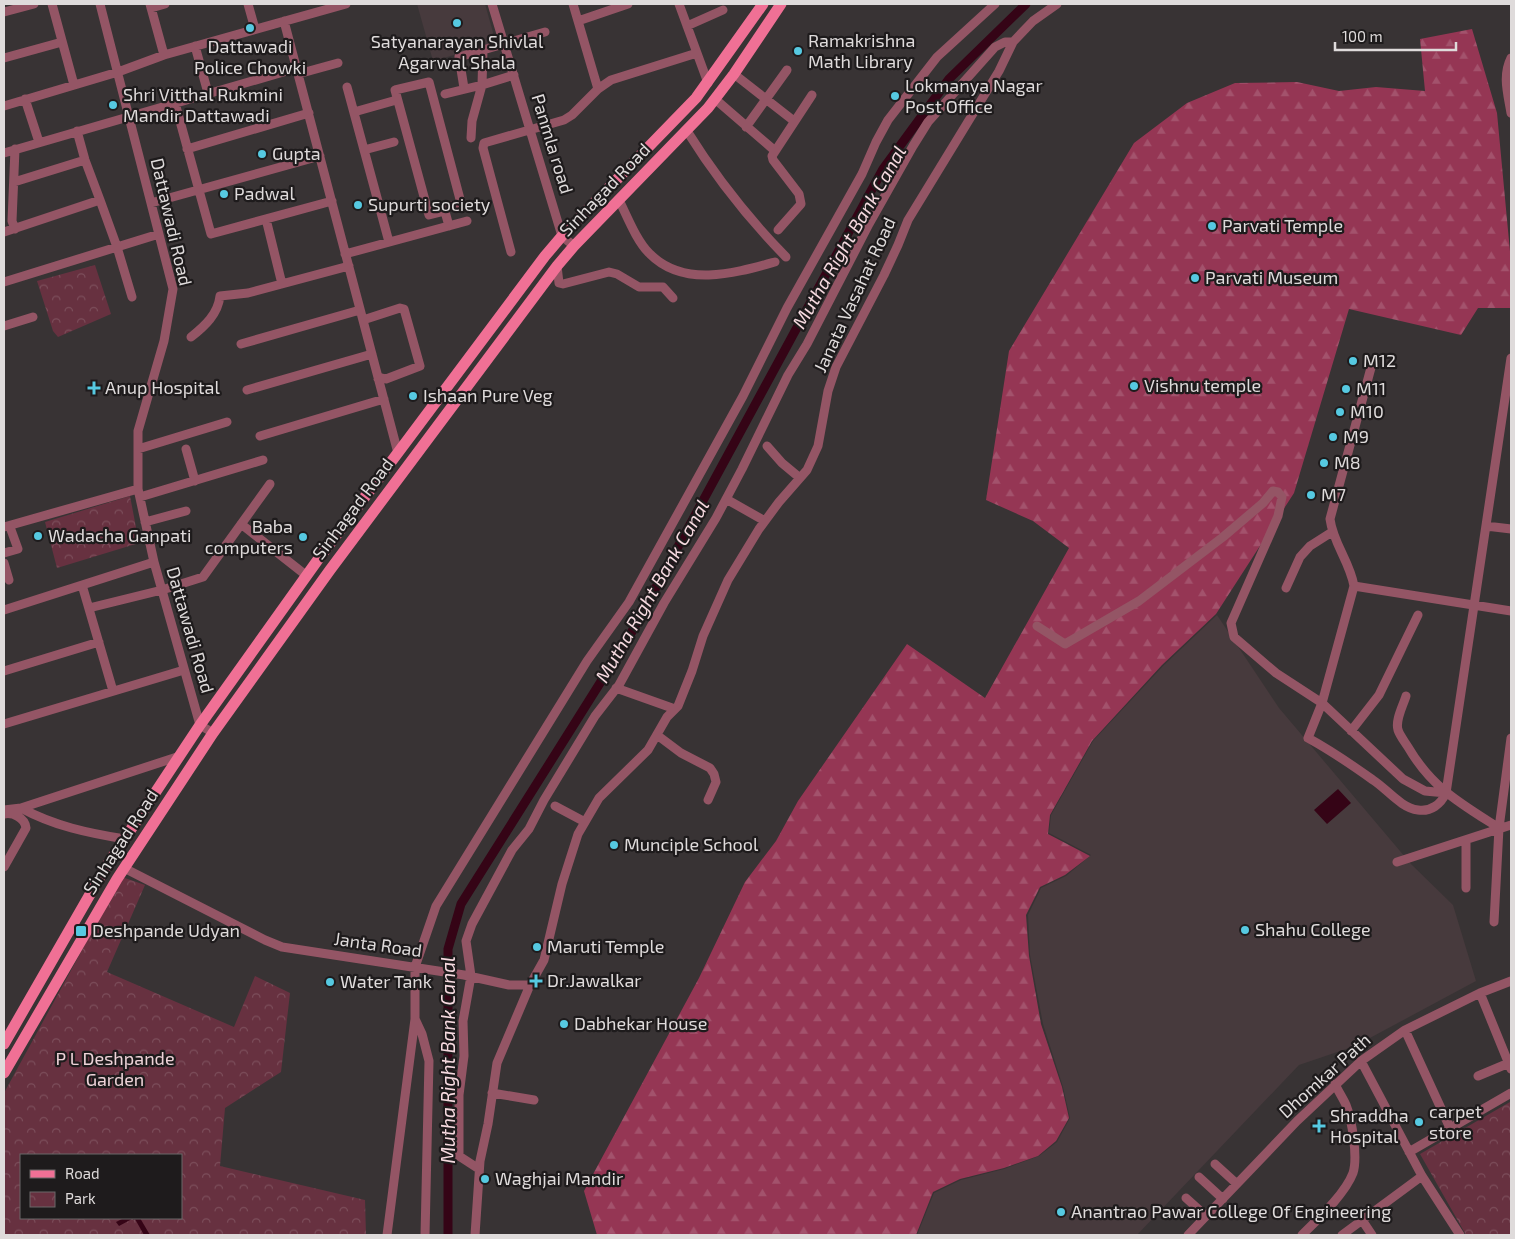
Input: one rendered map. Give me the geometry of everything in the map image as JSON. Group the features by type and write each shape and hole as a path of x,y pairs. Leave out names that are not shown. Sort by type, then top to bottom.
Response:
{"main road":[{"name":"Sinhagad Road","path":"4,1044 104,870 200,725 307,576 539,263 562,236 696,98 763,4"},
{"name":"Sinhagad Road","path":"4,1073 124,868 213,733 341,555 558,266 574,246 715,99 781,4"}],"street":[{"path":"4,9 34,4"},
{"path":"52,4 74,85"},
{"name":"Dattawadi Road","path":"100,4 173,289 164,341 138,431 139,493 154,562 200,725"},
{"path":"164,55 151,6 165,4"},
{"path":"248,4 255,29"},
{"path":"4,106 118,72 164,55 284,21 314,8 346,4"},
{"name":"Panmla road","path":"492,4 562,236"},
{"path":"573,4 598,89"},
{"path":"578,21 628,4"},
{"path":"679,4 708,83"},
{"path":"387,1235 415,1019 418,967 436,906 582,669 629,602 744,396 787,308 862,174 888,120 937,57 994,4"},
{"name":"Janata Vasahat Road","path":"474,1235 479,1170 497,1063 530,985 544,960 569,860 578,834 599,798 648,750 667,717 678,706 692,671 702,636 728,580 766,521 807,470 818,446 828,391 836,367 891,260 908,220 999,72 1013,42 1033,20 1056,4"},
{"path":"687,26 723,10"},
{"path":"284,21 398,453"},
{"path":"464,88 459,57 545,32"},
{"path":"4,58 62,42"},
{"path":"479,1170 459,1156 459,1095 464,1056 463,1022 467,975 466,941 482,904 512,850 529,829 544,800 595,716 616,688 726,500 788,375 807,344 869,224 918,138 928,122 994,47 1005,42 1013,42"},
{"path":"195,46 208,93"},
{"path":"471,138 472,121 482,85 483,50"},
{"path":"511,252 484,143 564,120 572,115 598,89 611,80 697,53"},
{"path":"1511,58 1507,66 1511,113"},
{"path":"4,153 208,93 338,63"},
{"path":"746,127 787,70"},
{"path":"445,94 482,85 514,74"},
{"path":"734,74 794,121"},
{"path":"445,211 429,215 394,90 429,82 461,203 444,208 445,211 449,226"},
{"path":"347,87 389,242"},
{"path":"778,230 801,204 799,194 773,160 772,156 774,150 812,95"},
{"path":"25,99 39,142"},
{"path":"715,99 774,150"},
{"path":"354,112 393,100"},
{"path":"175,103 211,234 332,201"},
{"path":"187,149 309,113"},
{"path":"77,131 85,160 117,247 132,297"},
{"path":"686,131 758,228 786,256"},
{"path":"364,150 394,142"},
{"path":"15,149 12,221 15,229"},
{"path":"151,203 320,156"},
{"path":"14,182 85,160"},
{"path":"4,232 100,200"},
{"path":"619,200 643,246 649,254 662,264 702,275 717,275 739,272 775,262"},
{"path":"266,219 282,284"},
{"path":"346,254 467,221"},
{"path":"4,282 159,234"},
{"path":"562,236 574,246"},
{"path":"192,337 206,325 216,311 220,296 248,293 349,266"},
{"path":"558,266 559,283 563,284 610,272 639,287 662,287 673,298"},
{"path":"363,320 400,308 404,309 420,366 386,379 378,378"},
{"path":"241,344 360,310"},
{"path":"4,326 33,318"},
{"path":"247,390 372,354"},
{"path":"1372,364 1330,519 1332,532 1353,577 1354,586 1322,703 1308,738 1381,785 1396,799 1419,810 1437,807 1446,794 1486,526 1509,391 1511,358"},
{"path":"260,436 384,399"},
{"path":"138,449 227,422"},
{"path":"767,446 782,463 800,478"},
{"path":"186,449 195,480"},
{"path":"4,553 18,550 7,527 195,480 263,460"},
{"path":"88,608 162,590 203,577 270,484"},
{"path":"1037,626 1065,644 1139,600 1223,537 1263,503 1273,491 1278,492 1282,497 1278,516 1231,623 1234,637 1276,673 1322,703 1404,779 1425,791 1446,794"},
{"path":"726,500 766,521"},
{"path":"145,522 186,511"},
{"path":"241,524 307,576"},
{"path":"1486,526 1511,529"},
{"path":"1286,588 1300,557 1310,546 1332,532"},
{"path":"4,610 154,562"},
{"path":"4,563 9,580"},
{"path":"82,585 114,691"},
{"path":"1354,586 1511,611"},
{"path":"1351,731 1379,695 1418,615"},
{"path":"4,671 99,642"},
{"path":"4,724 184,670"},
{"path":"616,688 674,709"},
{"path":"1406,696 1398,722 1398,730 1416,761 1426,775 1446,794 1498,828"},
{"path":"200,725 213,733"},
{"path":"657,735 682,753 710,768 716,782 708,800"},
{"path":"1494,922 1498,828 1511,738"},
{"path":"4,810 21,808 180,756"},
{"path":"555,806 585,822"},
{"path":"21,808 40,819 56,824 125,839"},
{"path":"4,814 14,814 25,822 26,828 4,867"},
{"path":"1397,862 1511,825"},
{"path":"1466,841 1466,888"},
{"name":"Janta Road","path":"124,868 282,947 467,975"},
{"path":"467,975 509,985 530,985"},
{"name":"Dhomkar Path","path":"1188,1235 1335,1084 1361,1061 1405,1030 1480,993 1511,981"},
{"path":"1478,1076 1510,1066 1480,993"},
{"path":"415,1019 422,1034 429,1061 425,1235"},
{"path":"1405,1030 1450,1128"},
{"path":"1361,1061 1408,1152 1460,1235"},
{"path":"1302,1235 1324,1214 1341,1192 1352,1173 1356,1152 1352,1130 1346,1105 1335,1084"},
{"path":"1408,1152 1511,1092"},
{"path":"492,1093 534,1100"},
{"path":"1215,1164 1237,1184"},
{"path":"1342,1235 1422,1176"},
{"path":"1199,1177 1223,1199"},
{"path":"1186,1198 1206,1216"},
{"path":"1362,1220 1372,1235"}],"shaded area":[{"name":"Satyanarayan Shivlal Agarwal Shala","path":"417,4 485,4 496,43 433,61"},
{"name":"Shahu College","path":"1217,615 1279,708 1411,864 1453,905 1476,981 1355,1046 1299,1065 1137,1235 917,1235 934,1193 961,1180 1004,1169 1039,1156 1057,1142 1070,1118 1063,1087 1043,1024 1030,955 1028,915 1041,888 1066,876 1091,855 1049,833 1051,815 1093,741 1163,666"},
{"path":"1338,789 1351,803 1327,824 1314,810"},
{"path":"122,1219 132,1219 119,1226 116,1222"},
{"path":"135,1219 141,1219 150,1235 144,1235"}],"green space":[{"path":"1472,29 1497,113 1511,262 1511,308 1478,308 1461,335 1349,309 1294,493 1216,614 1162,665 1092,741 1050,815 1048,834 1090,856 1065,875 1040,887 1026,915 1029,956 1041,1024 1062,1087 1069,1118 1056,1141 1038,1156 1004,1168 960,1179 933,1192 916,1235 597,1235 584,1191 699,978 745,882 776,841 798,801 907,644 985,698 1069,548 1033,521 986,500 1009,351 1134,143 1187,103 1235,83 1297,82 1339,91 1376,87 1425,91 1420,39"},
{"path":"95,265 111,314 58,337 53,331 37,281"},
{"path":"130,496 139,543 57,568 45,522"},
{"name":"P L Deshpande Garden","path":"122,877 145,885 107,972 234,1027 255,976 290,993 281,1072 225,1108 220,1166 365,1200 366,1235 4,1235 4,1093"},
{"path":"1510,1102 1511,1235 1466,1235 1420,1154"}],"waterway":[{"name":"Mutha Right Bank Canal","path":"448,1235 448,949 461,904 629,637 883,169 949,79 1026,4"}],"place":[{"name":"Satyanarayan Shivlal Agarwal Shala","path":"457,23"},
{"name":"Dattawadi Police Chowki","path":"250,28"},
{"name":"Ramakrishna Math Library","path":"798,51"},
{"name":"Lokmanya Nagar Post Office","path":"895,96"},
{"name":"Shri Vitthal Rukmini Mandir Dattawadi","path":"113,105"},
{"name":"Gupta","path":"262,154"},
{"name":"Padwal","path":"224,194"},
{"name":"Supurti society","path":"358,205"},
{"name":"Parvati Temple","path":"1212,226"},
{"name":"Parvati Museum","path":"1195,278"},
{"name":"M12","path":"1353,361"},
{"name":"Vishnu temple","path":"1134,386"},
{"name":"Anup Hospital","path":"94,388"},
{"name":"M11","path":"1346,389"},
{"name":"Ishaan Pure Veg","path":"413,396"},
{"name":"M10","path":"1340,412"},
{"name":"M9","path":"1333,437"},
{"name":"M8","path":"1324,463"},
{"name":"M7","path":"1311,495"},
{"name":"Wadacha Ganpati","path":"38,536"},
{"name":"Baba computers","path":"303,537"},
{"name":"Munciple School","path":"614,845"},
{"name":"Shahu College","path":"1245,930"},
{"name":"Deshpande Udyan","path":"81,931"},
{"name":"Maruti Temple","path":"537,947"},
{"name":"Dr.Jawalkar","path":"536,981"},
{"name":"Water Tank","path":"330,982"},
{"name":"Dabhekar House","path":"564,1024"},
{"name":"carpet store","path":"1419,1122"},
{"name":"Shraddha Hospital","path":"1319,1126"},
{"name":"Waghjai Mandir","path":"485,1179"},
{"name":"Anantrao Pawar College Of Engineering","path":"1061,1212"}]}
